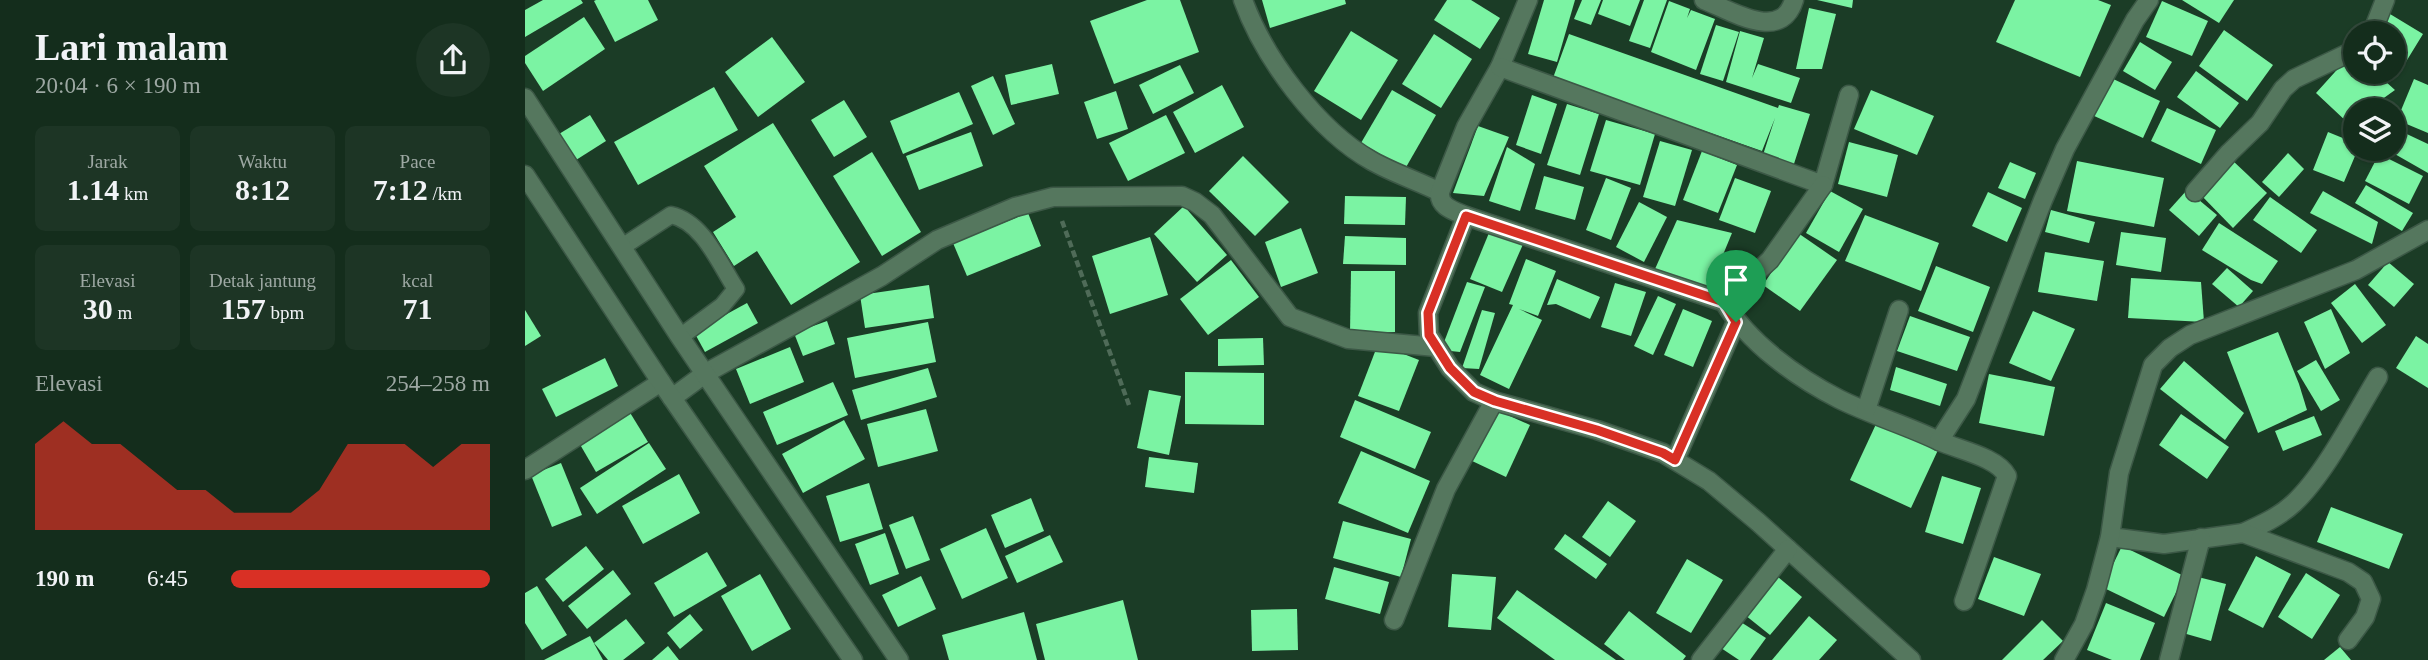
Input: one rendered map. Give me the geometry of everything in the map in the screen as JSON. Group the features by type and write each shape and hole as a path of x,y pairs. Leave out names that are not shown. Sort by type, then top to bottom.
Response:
{"street":[{"path":"1243,0 1251,24 1268,55 1303,100 1345,142 1371,160 1440,192"},
{"path":"1528,0 1500,67 1466,127 1440,192 1439,198 1443,204 1466,216 1724,302 1736,322 1790,368 1838,398 1995,463 2007,476 1963,601"},
{"path":"1704,0 1754,21 1770,23 1785,17 1794,0"},
{"path":"1939,441 1966,399 2065,149 2135,20 2149,0"},
{"path":"2377,21 2385,0"},
{"path":"2196,192 2229,153 2260,123 2283,89 2294,79 2343,56"},
{"path":"1500,67 1823,185"},
{"path":"1724,302 1770,260 1823,185 1849,95"},
{"path":"525,99 680,337 899,660"},
{"path":"525,175 661,382 853,660"},
{"path":"672,398 706,373 846,297 937,240 1015,207 1053,197 1182,196 1212,215 1290,317 1348,339 1436,347"},
{"path":"1466,216 1428,313 1429,335 1450,368 1474,392 1495,401 1597,430 1663,453 1709,481 1910,660"},
{"path":"2064,660 2084,624 2110,537 2119,473 2153,365 2170,348 2190,335 2356,270 2428,230"},
{"path":"1866,410 1899,310"},
{"path":"1675,460 1736,322"},
{"path":"2110,537 2164,544 2242,533 2270,521 2294,503 2318,475 2378,377"},
{"path":"525,470 661,382"},
{"path":"1394,620 1445,489 1495,401"},
{"path":"2242,533 2323,561 2363,582 2371,599 2365,617 2348,640"},
{"path":"2169,660 2201,538"},
{"path":"1701,660 1788,549"}],"lane":[{"path":"622,247 671,215 684,218 699,231 736,289 722,306 680,337"}],"path":[{"path":"1053,197 1129,405"}],"building":[{"path":"543,0 581,0 583,3 525,37 525,10"},
{"path":"648,0 658,20 615,42 594,1"},
{"path":"1147,0 1180,0 1199,52 1114,84 1090,21"},
{"path":"1262,0 1345,0 1346,4 1270,28"},
{"path":"1447,0 1471,0 1500,18 1480,49 1434,20"},
{"path":"1544,0 1575,0 1557,62 1528,54"},
{"path":"1582,0 1601,0 1591,25 1574,19"},
{"path":"1603,0 1640,0 1630,26 1598,14"},
{"path":"1644,0 1667,0 1650,48 1629,41"},
{"path":"1817,0 1853,0 1852,8"},
{"path":"2015,0 2098,0 2111,5 2080,77 1996,42"},
{"path":"2182,0 2234,0 2219,23"},
{"path":"1669,1 1690,9 1687,18 1691,10 1715,19 1696,70 1651,52"},
{"path":"2162,1 2208,21 2192,56 2146,37"},
{"path":"1809,8 1836,14 1822,69 1796,69"},
{"path":"2390,14 2402,21 2386,21"},
{"path":"584,17 605,49 543,91 525,63 525,56"},
{"path":"2406,24 2423,34 2406,62"},
{"path":"1716,25 1739,32 1723,81 1700,74"},
{"path":"2224,30 2273,65 2247,101 2199,66"},
{"path":"1351,31 1398,60 1361,120 1314,91"},
{"path":"1740,31 1764,38 1752,78 1758,64 1800,78 1791,103 1726,82"},
{"path":"1434,34 1472,59 1441,108 1402,84"},
{"path":"1569,34 1778,108 1779,105 1810,114 1792,170 1761,161 1775,118 1762,151 1553,78"},
{"path":"772,37 805,82 758,117 725,72"},
{"path":"2140,42 2172,62 2155,90 2123,71"},
{"path":"2343,63 2343,84 2388,84 2395,90 2384,98 2343,98 2343,118 2316,93"},
{"path":"1052,64 1059,94 1011,105 1005,75"},
{"path":"1180,65 1194,93 1153,114 1139,85"},
{"path":"2196,71 2239,103 2220,128 2177,97"},
{"path":"993,76 1015,124 993,135 971,86"},
{"path":"2109,77 2160,101 2143,138 2092,115"},
{"path":"2414,79 2428,85 2428,133 2406,124 2406,98"},
{"path":"1222,85 1244,127 1195,153 1173,112"},
{"path":"714,87 738,130 638,185 614,142"},
{"path":"1392,90 1436,115 1405,169 1361,143"},
{"path":"1871,90 1934,116 1917,155 1854,129"},
{"path":"1116,91 1128,129 1097,139 1084,102"},
{"path":"959,92 973,124 903,154 890,121"},
{"path":"1532,95 1557,104 1541,154 1516,145"},
{"path":"844,100 867,137 834,157 811,120"},
{"path":"1567,104 1599,114 1580,175 1547,165"},
{"path":"2167,108 2216,130 2201,164 2151,141"},
{"path":"590,115 606,141 576,160 559,134"},
{"path":"1166,115 1185,153 1128,181 1109,143"},
{"path":"1606,120 1655,134 1640,185 1590,171"},
{"path":"773,123 860,262 791,305 757,251 734,266 713,232 736,217 704,166"},
{"path":"1478,126 1509,137 1484,196 1453,193"},
{"path":"971,132 983,166 919,190 906,156"},
{"path":"2328,132 2343,138 2343,161 2353,161 2344,182 2313,170"},
{"path":"2406,134 2428,144 2428,173 2406,160"},
{"path":"1660,141 1692,150 1675,206 1643,197"},
{"path":"1849,142 1898,155 1887,197 1838,184"},
{"path":"1507,147 1535,164 1520,211 1489,201"},
{"path":"1702,151 1737,165 1718,213 1683,200"},
{"path":"872,152 921,232 882,256 833,176"},
{"path":"2288,153 2304,169 2279,197 2262,182"},
{"path":"1243,156 1289,202 1255,236 1209,191"},
{"path":"2232,160 2267,193 2233,228 2199,193"},
{"path":"2077,161 2164,178 2154,227 2067,211"},
{"path":"2375,161 2393,161 2423,176 2409,204 2365,181"},
{"path":"2010,162 2036,173 2025,199 1998,188"},
{"path":"1544,176 1584,187 1575,220 1535,209"},
{"path":"1606,178 1631,188 1611,240 1586,230"},
{"path":"1735,178 1771,191 1755,233 1719,220"},
{"path":"2366,185 2413,213 2402,231 2355,203"},
{"path":"2187,190 2217,215 2199,236 2169,210"},
{"path":"1830,191 1863,209 1839,252 1806,233"},
{"path":"2323,191 2378,222 2372,244 2310,213"},
{"path":"1988,192 2022,208 2007,242 1972,226"},
{"path":"1345,196 1406,197 1405,225 1344,224"},
{"path":"2270,197 2317,230 2301,253 2253,220"},
{"path":"1639,202 1667,217 1644,262 1616,247"},
{"path":"1184,206 1227,255 1197,282 1154,234"},
{"path":"2051,210 2095,222 2089,243 2045,232"},
{"path":"1028,213 1041,246 967,276 953,243"},
{"path":"1865,215 1939,243 1921,291 1845,261"},
{"path":"1677,220 1732,233 1708,291 1655,269"},
{"path":"2219,223 2278,261 2262,284 2202,250"},
{"path":"1301,228 1318,273 1281,287 1265,242"},
{"path":"1491,228 1524,242 1502,292 1470,279"},
{"path":"2121,232 2166,238 2161,272 2116,265"},
{"path":"1798,233 1837,260 1800,311 1763,285"},
{"path":"1345,236 1406,238 1406,265 1343,264"},
{"path":"1150,237 1168,295 1110,314 1092,256"},
{"path":"2045,252 2104,261 2097,301 2038,292"},
{"path":"1526,259 1556,271 1538,316 1519,309 1542,320 1509,389 1480,375 1513,305 1509,304"},
{"path":"1231,260 1259,297 1208,335 1180,299"},
{"path":"2388,262 2414,284 2394,307 2368,285"},
{"path":"1936,266 1990,287 1973,332 1918,311"},
{"path":"2227,268 2253,291 2239,307 2212,284"},
{"path":"1351,271 1395,271 1395,332 1350,333"},
{"path":"2131,278 2201,282 2204,322 2128,318"},
{"path":"1557,279 1600,297 1590,319 1556,304 1547,305"},
{"path":"1467,282 1485,287 1460,352 1441,350"},
{"path":"1615,283 1646,292 1631,336 1601,327"},
{"path":"2355,284 2386,325 2362,343 2331,303"},
{"path":"929,285 934,318 865,328 860,295"},
{"path":"1658,296 1676,304 1653,355 1634,346"},
{"path":"747,303 758,323 705,352 694,332"},
{"path":"1683,309 1712,321 1693,367 1664,355"},
{"path":"2331,309 2350,353 2325,369 2304,322"},
{"path":"525,310 541,336 525,346"},
{"path":"1482,310 1495,313 1479,369 1462,368"},
{"path":"2033,311 2075,329 2051,381 2009,363"},
{"path":"1910,316 1970,337 1957,371 1897,351"},
{"path":"827,321 835,344 803,356 794,333"},
{"path":"928,322 936,362 855,378 847,338"},
{"path":"2278,332 2307,410 2258,433 2227,352"},
{"path":"2416,336 2428,344 2428,388 2396,368"},
{"path":"1263,338 1264,365 1218,366 1218,339"},
{"path":"1378,344 1419,360 1399,411 1358,396"},
{"path":"790,347 804,382 750,404 736,369"},
{"path":"605,358 618,386 556,417 542,389"},
{"path":"2316,360 2340,400 2321,411 2297,371"},
{"path":"2184,361 2244,413 2225,440 2160,389"},
{"path":"1896,367 1947,384 1940,406 1890,390"},
{"path":"928,368 937,397 861,420 852,390"},
{"path":"1185,372 1264,373 1264,425 1185,424"},
{"path":"1989,374 2055,387 2044,436 1979,423"},
{"path":"833,382 848,415 777,445 763,412"},
{"path":"1149,390 1181,396 1169,455 1137,448"},
{"path":"1355,400 1431,432 1415,469 1340,437"},
{"path":"926,409 938,451 878,467 867,424"},
{"path":"1494,409 1530,425 1506,477 1470,460"},
{"path":"629,411 648,442 596,472 578,441"},
{"path":"2181,414 2229,447 2207,479 2159,445"},
{"path":"2314,416 2322,435 2283,451 2275,431"},
{"path":"844,420 865,459 803,493 782,454"},
{"path":"1877,422 1938,450 1911,508 1850,480"},
{"path":"649,443 666,469 597,514 580,488"},
{"path":"1361,451 1430,481 1408,533 1338,503"},
{"path":"1149,457 1198,463 1194,493 1145,487"},
{"path":"561,463 582,515 552,527 531,475"},
{"path":"679,474 700,513 643,544 622,506"},
{"path":"1942,476 1981,488 1963,544 1925,532"},
{"path":"869,483 883,529 840,542 826,496"},
{"path":"1031,498 1044,531 1005,548 991,515"},
{"path":"1608,501 1636,521 1610,557 1582,537"},
{"path":"2331,507 2403,534 2389,569 2317,542"},
{"path":"913,516 930,560 906,569 889,525"},
{"path":"1343,521 1411,539 1401,577 1333,558"},
{"path":"986,528 1008,578 962,599 940,549"},
{"path":"885,533 899,574 870,585 855,544"},
{"path":"1565,534 1607,564 1596,579 1554,549"},
{"path":"1050,535 1063,562 1017,583 1005,556"},
{"path":"586,546 604,569 563,602 545,579"},
{"path":"2122,546 2184,576 2164,617 2102,587"},
{"path":"707,552 727,586 674,617 654,583"},
{"path":"2256,556 2291,574 2263,628 2228,610"},
{"path":"1994,557 2041,574 2024,616 1978,599"},
{"path":"1687,559 1723,580 1691,633 1656,613"},
{"path":"1334,567 1389,582 1380,614 1325,599"},
{"path":"613,570 631,594 587,629 568,606"},
{"path":"1772,572 1802,597 1770,635 1740,611"},
{"path":"2306,573 2340,595 2312,639 2278,617"},
{"path":"760,574 791,629 752,651 721,596"},
{"path":"1452,574 1496,577 1491,630 1448,627"},
{"path":"921,576 936,609 898,627 882,595"},
{"path":"2198,577 2226,584 2211,641 2183,633"},
{"path":"537,586 567,635 542,650 525,623 525,593"},
{"path":"1517,590 1616,660 1555,660 1497,618"},
{"path":"1123,600 1138,660 1045,660 1036,624"},
{"path":"2106,603 2155,623 2140,660 2112,660 2087,650"},
{"path":"1297,609 1298,650 1252,651 1251,610"},
{"path":"1629,611 1686,656 1683,660 1625,660 1604,644"},
{"path":"1024,612 1037,660 949,660 942,635"},
{"path":"690,614 703,630 680,649 667,633"},
{"path":"1809,616 1837,640 1819,660 1772,660"},
{"path":"626,619 645,643 623,660 608,660 594,643"},
{"path":"1736,619 1766,638 1750,660 1739,660 1718,646"},
{"path":"2042,620 2063,641 2043,660 2002,660"},
{"path":"590,636 603,660 544,660"},
{"path":"668,646 679,660 652,660"},
{"path":"2340,647 2351,660 2324,660"}],"route":[{"path":"1466,216 1724,302 1736,322 1675,460 1663,453 1597,430 1495,401 1474,392 1450,368 1429,335 1428,313 1466,216"}]}
